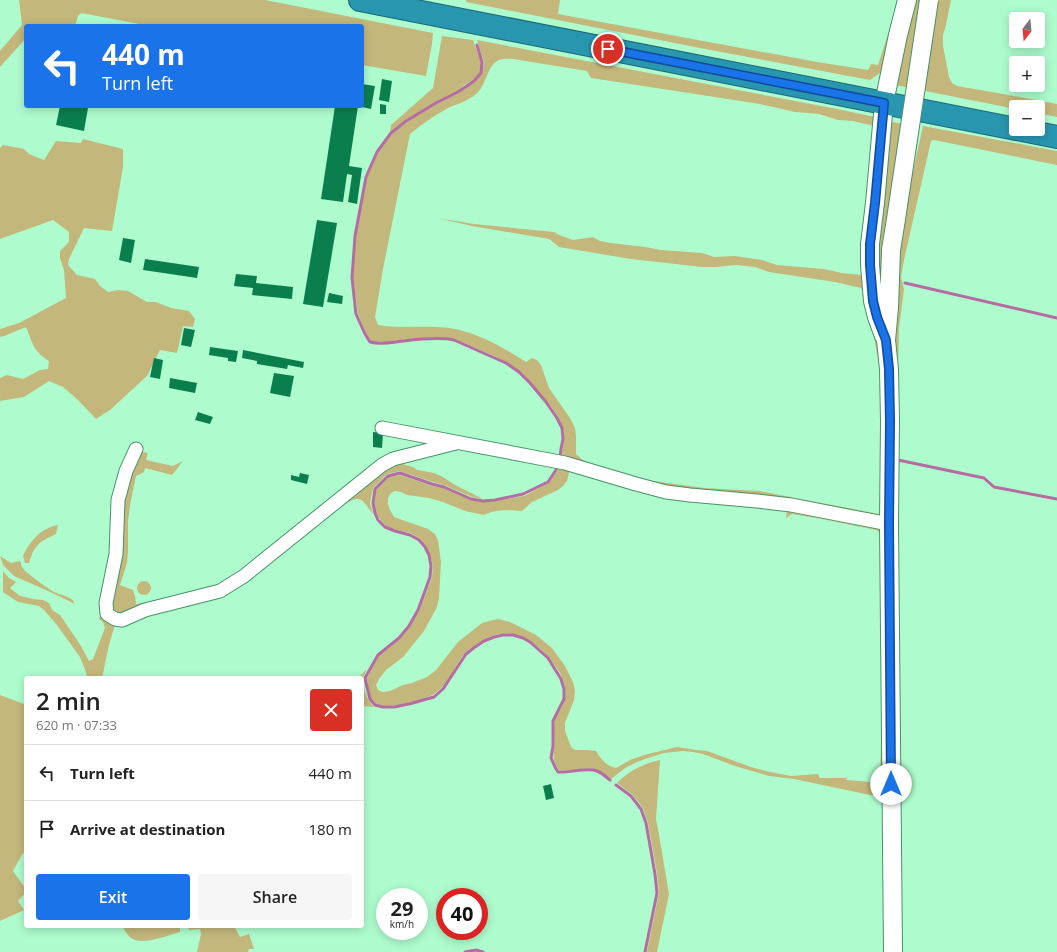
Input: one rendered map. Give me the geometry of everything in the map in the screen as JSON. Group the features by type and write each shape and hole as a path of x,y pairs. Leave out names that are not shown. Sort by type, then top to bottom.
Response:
{"highway":[{"path":"360,0 1009,128"},
{"path":"1045,135 1057,137"}],"street":[{"path":"886,340 877,317 873,301 870,244 884,103 907,0"},
{"path":"893,952 889,524 890,421 889,369 886,340 889,308 891,250 929,0"},
{"path":"382,428 566,464 666,492 791,505 889,524"},
{"path":"136,449 126,471 118,500 116,554 106,602 108,614 115,619 122,620 145,610 220,591 244,576 382,465 393,459 456,442"}],"shaded area":[{"path":"19,0 265,0 433,33 426,76 364,65 364,24 139,24 81,13 78,16 76,24 24,24 24,40 0,67 0,51 22,25"},
{"path":"466,0 560,0 558,14 868,70 871,64 878,65 899,0 882,68 880,73 870,80 466,2"},
{"path":"911,0 951,0 943,35 943,46 949,77 952,83 957,86 1036,100 1009,100 1009,108 890,84"},
{"path":"442,36 473,40 481,62 480,72 473,80 464,85 458,91 405,120 390,132 391,125 433,88"},
{"path":"477,40 880,118 878,328 882,381 871,321 865,295 861,288 835,282 769,272 755,267 736,265 702,267 631,259 559,247 549,239 472,226 437,218 474,224 554,232 573,240 593,237 600,241 611,243 661,250 702,253 714,257 735,256 762,260 777,265 824,269 861,275 874,126 853,121 838,120 819,114 795,112 760,104 591,78 587,71 513,59 503,59 497,61 491,68 476,94 438,114 410,134 383,269 375,317 378,325 455,329 482,338 526,362 532,358 537,360 541,365 549,388 570,418 575,428 576,454 583,460 605,469 653,481 705,488 759,491 879,514 875,517 687,492 562,458 564,431 557,415 526,377 506,362 455,339 428,338 386,342 371,341 358,314 353,277 356,236 367,177 378,153 392,134 406,122 459,93 482,74 484,62"},
{"path":"1045,102 1057,104 1057,117 1045,114"},
{"path":"887,121 909,125 885,303 876,297"},
{"path":"923,126 1057,151 1057,165 934,140 931,141 901,277 904,289 899,328 897,416 891,366 898,239"},
{"path":"83,139 123,149 123,167 112,231 84,228 69,259 68,265 77,275 95,279 100,286 108,292 118,290 128,291 147,302 156,302 171,308 189,311 195,319 193,327 183,326 177,353 160,350 147,376 110,410 96,419 63,387 49,381 24,397 0,401 0,378 7,375 23,379 40,370 48,369 49,361 40,354 32,343 26,327 0,337 0,329 19,323 66,298 64,270 60,258 60,251 69,242 69,232 53,220 0,239 0,148 3,145 24,149 29,154 44,160 56,141 81,143"},
{"path":"455,445 473,448 457,448 426,455 402,464 413,467 417,470 434,473 483,499 472,497 444,485 400,471 387,474 373,488 370,503 373,514 361,500 358,499 349,502 343,505 232,592 219,598 150,612 218,595 227,591 265,563 382,469 392,463"},
{"path":"138,451 148,453 146,460 173,466 183,461 172,475 145,468 144,472 136,476 128,522 127,563 120,585 133,590 136,604 196,594 130,613 114,614 109,598 120,512"},
{"path":"561,466 570,469 567,481 564,485 558,490 532,502 522,511 498,511 484,515 465,511 429,498 407,495 395,491 391,493 388,498 388,503 394,517 428,529 435,534 438,540 441,562 439,598 437,607 424,631 403,657 386,670 376,685 378,690 383,692 390,691 427,677 436,670 458,642 482,623 498,619 510,622 536,635 552,648 565,666 573,682 575,690 574,700 565,723 565,731 571,747 575,750 596,751 609,766 616,768 630,760 644,755 677,747 707,751 751,767 791,776 818,774 820,778 846,778 847,780 880,783 882,696 880,625 881,533 876,530 792,514 786,518 787,508 882,529 884,793 870,795 794,779 769,776 735,766 703,754 683,751 664,753 637,762 625,768 611,779 597,770 586,768 559,770 554,757 554,727 555,720 564,701 566,691 562,676 553,663 538,647 517,635 495,635 478,643 465,653 444,685 430,696 415,701 388,706 381,706 374,702 369,692 367,678 379,656 400,639 410,627 419,611 427,591 432,577 433,566 430,555 420,539 411,533 386,526 380,519 376,513 374,503 376,490 389,477 400,475 432,486 443,488 470,500 482,502 495,501 524,496 549,483"},
{"path":"58,525 56,534 38,544 29,563 25,563 23,556 33,540 46,529"},
{"path":"0,556 11,563 20,561 22,567 42,584 57,594 71,599 75,604 14,576 3,565"},
{"path":"3,571 9,578 16,582 10,588 20,596 43,600 49,603 52,610 60,615 81,646 89,661 93,659 105,628 103,622 98,618 105,616 115,625 102,676 87,676 80,657 44,610 39,606 18,602 3,592"},
{"path":"141,581 147,581 151,585 151,591 147,595 141,595 137,591 137,585"},
{"path":"367,669 364,676 360,676"},
{"path":"364,689 367,697 374,707 364,706"},
{"path":"0,695 24,704 24,854 23,853 13,871 24,886 24,894 18,901 24,910 0,921"},
{"path":"660,760 656,819 669,894 657,952 647,952 659,893 657,873 648,823 643,808 633,795 617,783 637,768"},
{"path":"123,928 180,928 180,932 145,941 135,940 127,934"},
{"path":"188,928 235,928 240,937 249,934 254,949 249,949 248,952 197,952 201,934 200,929 189,930"}],"building":[{"path":"382,79 392,81 389,102 379,100"},
{"path":"364,84 375,86 371,109 364,107"},
{"path":"380,104 386,105 386,114 380,114"},
{"path":"60,108 88,108 84,131 56,125"},
{"path":"335,108 358,108 349,166 362,168 357,204 348,202 352,175 347,174 343,202 321,199"},
{"path":"317,220 337,223 323,307 303,304"},
{"path":"123,238 135,240 131,263 119,260"},
{"path":"145,259 199,267 197,278 143,270"},
{"path":"236,274 257,276 256,283 293,287 292,299 252,295 253,288 234,286"},
{"path":"329,293 343,296 342,304 327,302"},
{"path":"184,328 195,330 191,347 181,345"},
{"path":"210,347 238,351 236,362 228,361 228,358 209,355"},
{"path":"243,350 304,362 303,368 288,365 287,369 257,364 257,361 242,358"},
{"path":"154,358 163,360 160,379 150,377"},
{"path":"274,373 294,376 290,397 270,393"},
{"path":"170,378 197,383 195,393 169,388"},
{"path":"198,412 213,417 210,424 195,420"},
{"path":"373,432 383,433 382,448 373,447"},
{"path":"300,473 309,475 307,484 291,480 291,475 299,477"},
{"path":"551,784 554,798 546,800 543,786"}],"waterway":[{"path":"477,45 482,62 481,73 474,81 458,92 406,121 391,133 377,152 366,177 355,236 352,278 356,314 370,342 383,343 436,338 454,340 506,363 519,372 546,402 562,428 563,439 560,458"},
{"path":"905,283 1057,318"},
{"path":"898,460 984,478 994,487 1057,499"},
{"path":"558,467 548,482 523,494 495,500 483,501 471,499 444,487 400,473 388,476 375,489 373,503 378,520 385,527 410,535 419,540 429,555 431,566 430,577 425,591 418,610 409,626 399,638 378,655 365,678 370,699 375,705 394,707 409,704 434,697 443,689 466,654 484,641 503,635 513,635 523,638 530,642 548,658 561,679 564,689 564,699 553,721 553,746 551,758 558,772 593,770 601,773 610,780"},
{"path":"616,785 631,796 641,809 646,823 655,874 657,893 645,952"},
{"path":"465,952 476,950 483,952"}],"route":[{"path":"608,49 884,103 870,244 870,265 873,301 877,317 886,340 889,369 891,784"}]}
